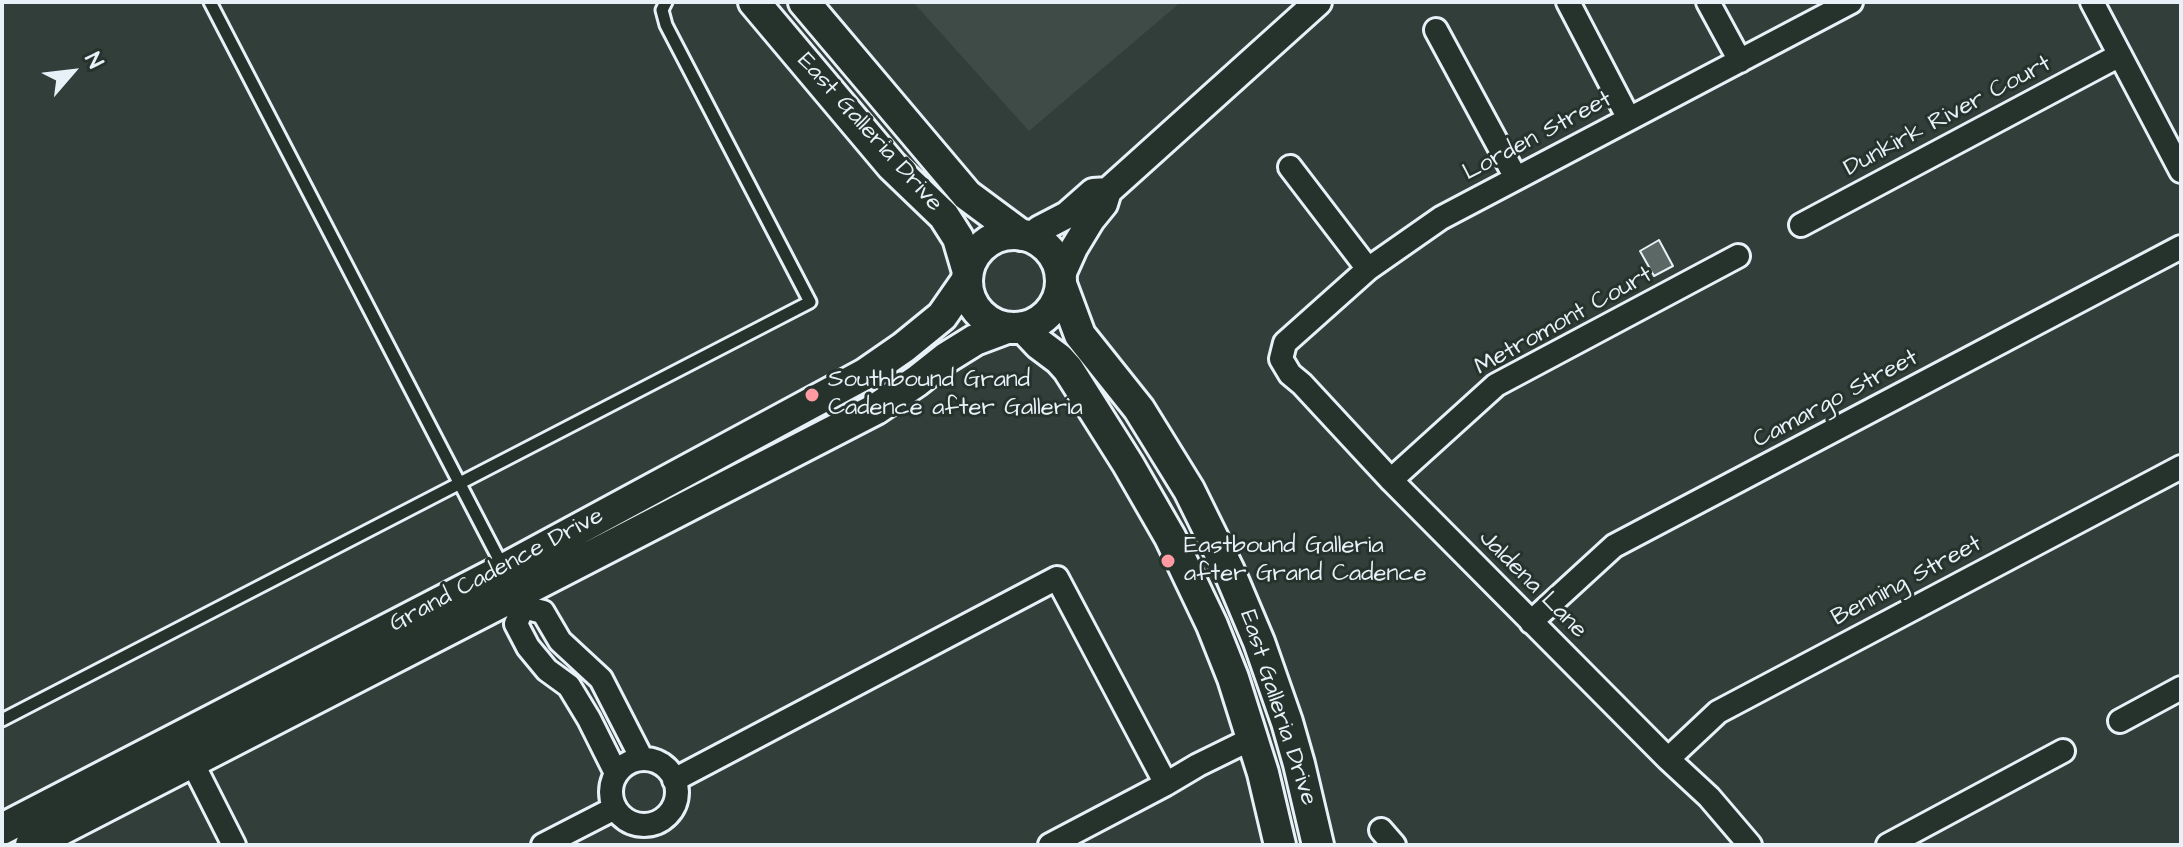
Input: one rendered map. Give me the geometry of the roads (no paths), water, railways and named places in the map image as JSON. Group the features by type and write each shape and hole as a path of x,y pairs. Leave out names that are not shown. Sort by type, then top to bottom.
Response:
{"main road":[{"name":"East Galleria Drive","path":"754,2 892,166 944,216 958,238 968,276"},
{"name":"East Galleria Drive","path":"804,2 967,195 1025,236"},
{"path":"1007,235 1025,236 1042,243 1058,264 1061,281 1058,300 1049,313 1037,322 1015,328 995,324 974,306 969,294 968,276 973,259 981,247 993,239 1007,235"},
{"name":"Grand Cadence Drive","path":"2,829 515,590 904,347 942,316 968,276"},
{"name":"East Galleria Drive","path":"1061,281 1080,335 1139,409 1189,490 1229,571 1259,642 1287,722 1318,845"},
{"name":"East Galleria Drive","path":"1015,328 1068,369 1170,537 1212,625 1253,738 1280,845"},
{"name":"Grand Cadence Drive","path":"31,845 515,590 876,409 968,344 1015,328"}],"street":[{"path":"1061,281 1074,248 1104,204 1108,191 1318,2"},
{"path":"1568,2 1629,119"},
{"path":"1708,2 1740,61"},
{"name":"Lorden Street","path":"1281,359 1285,343 1368,269 1441,218 1851,2"},
{"path":"2092,2 2181,171"},
{"path":"1436,30 1516,178"},
{"name":"Dunkirk River Court","path":"1801,225 2120,55"},
{"path":"1290,167 1368,269"},
{"path":"1025,236 1067,215 1093,192 1108,191"},
{"name":"Camargo Street","path":"1531,622 1614,546 2181,247"},
{"name":"Metromont Court","path":"1391,480 1496,385 1738,256"},
{"name":"Jaldena Lane","path":"1281,359 1290,374 1391,480 1709,797 1750,845"},
{"name":"Benning Street","path":"1668,759 1718,712 2181,467"},
{"path":"674,780 1057,578 1166,784"},
{"path":"515,590 543,612 560,641 601,679 642,759"},
{"path":"515,590 516,624 528,647 547,670 569,686 616,773"},
{"path":"2120,721 2181,688"},
{"path":"1050,845 1253,738"},
{"path":"1888,845 2063,751"},
{"path":"642,759 662,764 674,780 676,791 669,813 650,824 628,821 615,808 611,792 616,773 632,761 642,759"},
{"path":"192,762 234,845"},
{"path":"543,845 615,808"}],"lane":[{"path":"210,2 515,590"},
{"path":"2,720 810,302 666,25 662,10 666,2"},
{"path":"589,719 616,704"}],"place":[{"name":"Southbound Grand Cadence after Galleria","path":"812,395"},
{"name":"Eastbound Galleria after Grand Cadence","path":"1168,561"}]}
